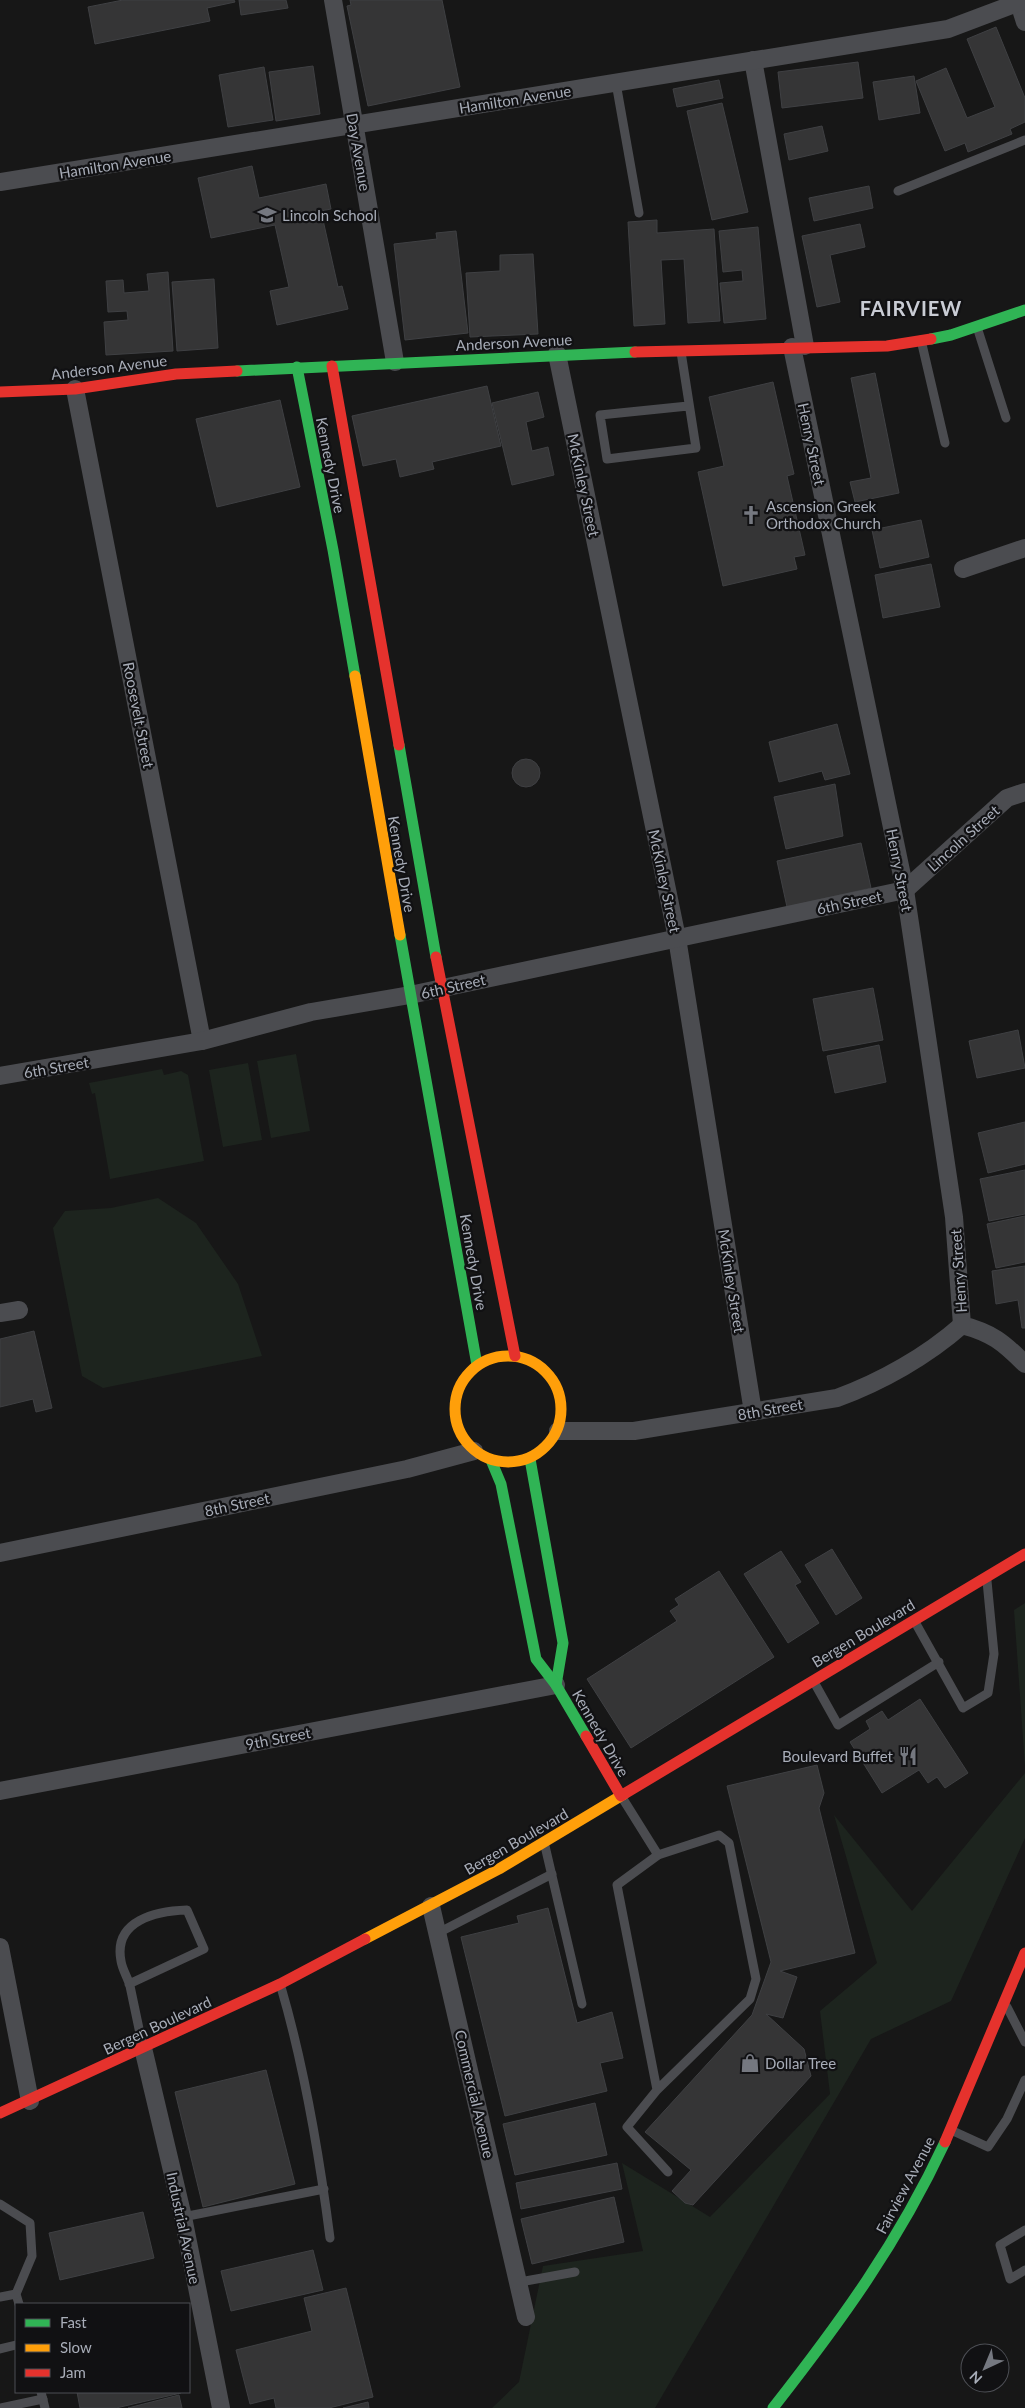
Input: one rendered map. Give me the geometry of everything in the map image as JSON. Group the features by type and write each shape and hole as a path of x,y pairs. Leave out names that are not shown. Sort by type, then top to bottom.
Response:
{"street":[{"name":"Day Avenue","path":"332,0 395,362"},
{"name":"Hamilton Avenue","path":"0,182 948,29 1021,1"},
{"path":"1021,1 1025,22"},
{"name":"Henry Street","path":"753,60 798,346 905,890 954,1217 962,1325 986,1331 1007,1346 1025,1364"},
{"name":"Anderson Avenue","path":"0,392 75,388 176,374 395,362 557,354 798,346 887,346 951,335 1025,310"},
{"name":"McKinley Street","path":"557,354 677,938 753,1412"},
{"name":"Kennedy Drive","path":"332,366 360,526 378,674 402,810 442,987 515,1356"},
{"name":"Kennedy Drive","path":"297,368 330,533 410,996 477,1365"},
{"name":"Roosevelt Street","path":"75,388 202,1041"},
{"path":"330,533 360,526"},
{"path":"963,569 1025,548"},
{"path":"355,680 378,674"},
{"name":"Lincoln Street","path":"905,890 1007,798 1025,792"},
{"path":"379,815 402,810"},
{"name":"6th Street","path":"0,1076 202,1041 311,1012 410,996 442,987 905,890"},
{"path":"0,1313 19,1310"},
{"name":"8th Street","path":"558,1431 634,1431 837,1398 863,1389 946,1339 962,1325"},
{"path":"515,1356 534,1362 549,1375 559,1392 562,1412 558,1431 546,1447 530,1458 511,1463 491,1460 474,1451 461,1436 455,1417 455,1397 464,1379 477,1365 495,1357 515,1356"},
{"name":"8th Street","path":"0,1553 407,1469 474,1451"},
{"name":"Kennedy Drive","path":"530,1458 563,1643 556,1685"},
{"name":"Kennedy Drive","path":"491,1460 502,1484 536,1659 556,1685 621,1796"},
{"name":"Bergen Boulevard","path":"0,2113 280,1984 431,1906 544,1843 1025,1554"},
{"name":"9th Street","path":"0,1791 556,1685"},
{"name":"Commercial Avenue","path":"431,1906 520,2282 526,2317"},
{"path":"0,1946 30,2100"},
{"name":"Fairview Avenue","path":"773,2408 867,2284 902,2227 951,2130 1025,1953"},
{"name":"Industrial Avenue","path":"143,2048 183,2217 221,2408"}],"lane":[{"path":"616,83 639,213"},
{"path":"898,191 1025,140"},
{"path":"976,326 1006,418"},
{"path":"921,340 945,443"},
{"path":"681,350 688,406 696,448 607,460 600,415 688,406"},
{"path":"914,1620 963,1708 988,1693 994,1654 987,1576"},
{"path":"813,1682 838,1725 939,1662"},
{"path":"621,1796 658,1854"},
{"path":"657,2090 616,1885 658,1854 719,1835 729,1843 756,1979 750,1999 657,2090 627,2127 668,2172"},
{"path":"544,1843 582,2004"},
{"path":"438,1933 552,1874"},
{"path":"129,1984 204,1949 187,1910 166,1911 136,1920 122,1939 120,1960 129,1984 143,2048"},
{"path":"280,1984 302,2064 319,2150 330,2238"},
{"path":"1004,2002 1025,2042"},
{"path":"951,2130 988,2146 1007,2119 1025,2080"},
{"path":"183,2217 324,2189"},
{"path":"0,2204 30,2223 32,2256 16,2294 19,2303"},
{"path":"1025,2230 1000,2245 1010,2279 1025,2270"},
{"path":"520,2282 575,2272"},
{"path":"0,2297 16,2294"},
{"path":"0,2349 15,2345"},
{"path":"0,2408 43,2400"}],"shaded area":[{"path":"296,1054 310,1131 271,1138 257,1061"},
{"path":"248,1063 262,1140 223,1147 209,1070"},
{"path":"162,1069 164,1075 181,1071 188,1075 204,1161 110,1179 95,1093 92,1094 89,1083"},
{"path":"158,1198 196,1223 238,1284 262,1356 103,1388 82,1376 53,1228 65,1211 111,1208"},
{"path":"1025,1603 1025,1767 1014,1610"},
{"path":"1025,1773 1025,1838 951,2001 871,2039 655,2408 492,2408 519,2382 543,2266 643,2251 622,2163 710,2217 830,2094 820,2011 877,1963 834,1815 912,1911"}],"building":[{"path":"123,0 234,0 235,2 207,8 210,21 95,44 88,7"},
{"path":"239,0 286,0 288,8 241,15"},
{"path":"350,0 442,0 460,87 368,106 347,6 351,5"},
{"path":"996,27 1025,98 1025,122 1010,129 1012,134 968,152 965,143 945,151 916,81 946,68 967,118 995,107 967,39"},
{"path":"858,62 863,98 782,108 778,72"},
{"path":"313,66 320,114 276,121 269,72"},
{"path":"264,67 273,120 228,127 219,75"},
{"path":"914,76 920,113 879,120 873,82"},
{"path":"719,80 723,98 677,107 673,89"},
{"path":"722,103 748,212 712,220 687,111"},
{"path":"822,126 828,151 789,160 784,134"},
{"path":"252,166 259,198 326,184 331,209 321,211 338,287 342,286 348,309 277,325 270,291 289,287 275,225 211,238 198,178"},
{"path":"869,186 873,208 814,221 809,198"},
{"path":"657,220 657,233 714,229 720,321 688,323 684,259 661,260 665,324 634,326 628,222"},
{"path":"860,224 865,247 830,255 840,302 817,307 802,236"},
{"path":"758,227 766,319 724,323 720,283 743,281 742,270 723,272 719,231"},
{"path":"456,231 468,333 405,340 394,244 437,239 436,233"},
{"path":"533,254 538,334 470,337 466,273 500,271 500,255"},
{"path":"168,272 173,351 106,355 104,322 128,320 127,311 108,312 106,281 123,280 124,293 149,291 147,274"},
{"path":"214,279 218,348 177,351 172,282"},
{"path":"875,373 899,493 855,502 850,482 871,478 851,378"},
{"name":"Ascension Greek Orthodox Church","path":"773,382 794,474 787,476 805,555 794,557 797,569 723,586 698,472 724,466 709,397"},
{"path":"487,386 501,446 432,462 434,469 400,477 396,459 363,466 352,416"},
{"path":"538,392 544,417 526,422 532,451 548,447 554,475 512,485 492,403"},
{"path":"280,400 300,487 217,507 196,419"},
{"path":"921,520 929,557 880,568 872,530"},
{"path":"931,564 940,607 883,618 875,575"},
{"path":"837,724 850,774 825,780 822,771 779,782 769,742"},
{"path":"526,759 536,763 540,773 536,783 526,787 516,783 512,773 516,763"},
{"path":"835,784 843,836 786,849 774,797"},
{"path":"861,843 871,888 787,907 777,861"},
{"path":"873,988 883,1040 823,1051 813,999"},
{"path":"1018,1030 1025,1068 977,1078 969,1041"},
{"path":"879,1045 886,1082 835,1093 827,1056"},
{"path":"1025,1122 1025,1164 988,1173 978,1133"},
{"path":"1025,1170 1025,1214 989,1221 980,1179"},
{"path":"1025,1216 1025,1262 996,1268 987,1224"},
{"path":"1025,1266 1025,1328 1022,1328 1018,1300 996,1304 992,1271"},
{"path":"34,1331 52,1408 36,1412 33,1399 0,1407 0,1339"},
{"path":"832,1549 862,1598 836,1615 805,1565"},
{"path":"781,1551 801,1582 795,1585 819,1623 788,1643 744,1574"},
{"path":"719,1571 774,1657 631,1748 587,1679 677,1621 670,1611 679,1605 675,1599"},
{"name":"Boulevard Buffet","path":"920,1699 968,1773 945,1788 937,1777 928,1783 919,1770 882,1793 850,1742 870,1729 866,1721 882,1711 888,1720"},
{"path":"817,1765 824,1793 819,1808 855,1953 780,1971 797,1977 783,2018 766,2014 804,2049 811,2076 693,2205 685,2203 672,2191 691,2170 645,2132 752,2015 771,1962 727,1786"},
{"path":"548,1908 577,2023 612,2012 623,2058 600,2063 607,2091 505,2116 461,1937 519,1923 517,1916"},
{"path":"266,2070 295,2184 203,2207 175,2092"},
{"path":"595,2103 607,2155 515,2175 503,2124"},
{"path":"617,2163 622,2189 521,2209 516,2183"},
{"path":"614,2197 624,2242 532,2264 521,2219"},
{"path":"143,2212 154,2258 60,2280 49,2233"},
{"path":"313,2250 323,2290 231,2311 221,2271"},
{"path":"346,2288 373,2397 329,2408 276,2408 274,2398 250,2404 236,2350 312,2331 304,2298"},
{"path":"77,2393 181,2393 116,2408 80,2408"},
{"path":"179,2395 182,2408 128,2408"},
{"path":"368,2402 369,2408 343,2408"}],"traffic: fast":[{"path":"931,339 951,335 1025,310"},
{"path":"237,371 635,352"},
{"path":"297,367 333,550 355,676"},
{"path":"399,745 436,957"},
{"path":"400,935 477,1365"},
{"path":"530,1459 563,1643 556,1685"},
{"path":"491,1460 501,1484 536,1659 556,1685 586,1736"},
{"path":"773,2408 822,2344 888,2248 927,2179 945,2142"}],"traffic: slow":[{"path":"355,676 400,935"},
{"path":"508,1356 528,1360 546,1371 557,1389 561,1409 557,1429 546,1447 528,1458 508,1462 488,1458 470,1447 459,1429 455,1409 459,1389 470,1371 488,1360 508,1356"},
{"path":"365,1939 499,1869 624,1794"}],"traffic: jam":[{"path":"635,352 887,346 931,339"},
{"path":"332,366 399,745"},
{"path":"0,392 75,389 176,374 237,371"},
{"path":"436,957 515,1356"},
{"path":"624,1794 1025,1554"},
{"path":"586,1736 621,1796"},
{"path":"0,2113 280,1984 365,1939"},
{"path":"945,2142 1025,1953"}],"place":[{"name":"Lincoln School","path":"267,215"},
{"name":"Ascension Greek Orthodox Church","path":"751,515"},
{"name":"Boulevard Buffet","path":"908,1756"},
{"name":"Dollar Tree","path":"750,2063"}],"district":[{"name":"FAIRVIEW","path":"911,308"}]}
